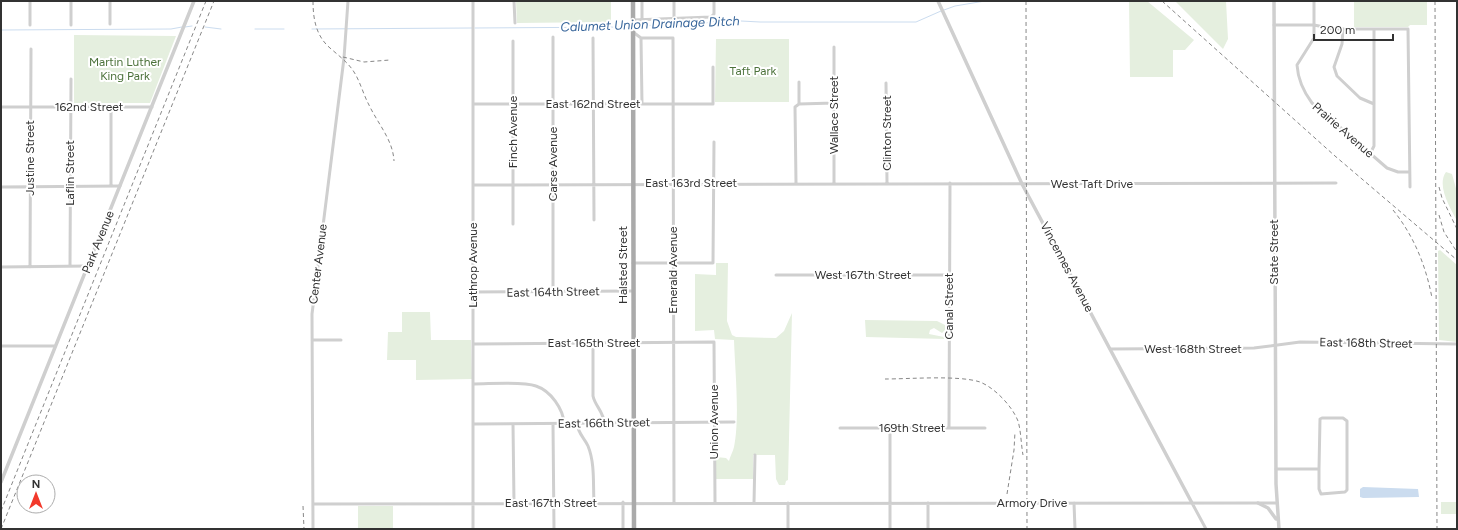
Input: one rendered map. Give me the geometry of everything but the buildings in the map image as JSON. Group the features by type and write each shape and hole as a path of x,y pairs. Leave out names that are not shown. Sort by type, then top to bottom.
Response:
{"main road":[{"name":"Halsted Street","path":"633,1 634,529"}],"street":[{"path":"30,1 30,25"},
{"path":"71,1 71,25"},
{"path":"110,1 110,24"},
{"path":"191,1 192,8"},
{"name":"Park Avenue","path":"1,482 194,1"},
{"name":"Center Avenue","path":"313,529 312,340 314,294 347,32 348,1"},
{"name":"Lathrop Avenue","path":"473,1 473,529"},
{"path":"514,1 515,24"},
{"path":"642,1 642,20"},
{"path":"674,1 674,19"},
{"path":"633,20 712,17 714,14 714,1"},
{"name":"Vincennes Avenue","path":"938,1 1022,184 1206,529"},
{"name":"State Street","path":"1274,1 1276,503 1279,529"},
{"name":"Prairie Avenue","path":"1314,1 1314,38 1297,65 1301,86 1312,103 1387,168 1398,172 1409,172"},
{"path":"1274,24 1314,25 1334,29 1408,29 1410,187"},
{"path":"1343,29 1342,44 1334,67 1337,76 1360,98 1374,104"},
{"path":"1370,154 1374,146 1374,30"},
{"path":"633,31 641,38 642,104"},
{"name":"Carse Avenue","path":"553,37 553,292"},
{"path":"594,38 594,220"},
{"path":"633,45 641,38"},
{"name":"Emerald Avenue","path":"641,38 673,38 674,502"},
{"name":"Finch Avenue","path":"513,41 513,224"},
{"name":"Wallace Street","path":"834,47 834,183"},
{"name":"Justine Street","path":"30,267 31,49"},
{"name":"East 162nd Street","path":"473,104 713,104 713,67"},
{"name":"Laflin Street","path":"70,266 71,79"},
{"path":"796,183 795,107 799,104 800,82"},
{"name":"Clinton Street","path":"886,83 887,183"},
{"path":"799,104 834,103"},
{"name":"162nd Street","path":"1,107 152,106"},
{"path":"111,107 111,186"},
{"path":"633,263 714,263 714,142"},
{"name":"East 163rd Street","path":"473,185 633,183 909,183"},
{"name":"West Taft Drive","path":"909,183 1336,183"},
{"name":"Canal Street","path":"949,428 950,183"},
{"path":"1,187 120,186"},
{"path":"1,267 88,266"},
{"name":"West 167th Street","path":"776,275 950,275"},
{"name":"East 164th Street","path":"473,292 633,291"},
{"path":"312,340 341,340"},
{"name":"East 165th Street","path":"474,344 714,342"},
{"name":"Union Avenue","path":"714,342 715,502"},
{"name":"East 168th Street","path":"1275,345 1300,342 1457,344"},
{"path":"593,343 593,396 594,402 604,416 604,423"},
{"name":"West 168th Street","path":"1111,349 1254,348 1275,345"},
{"path":"1,346 56,346"},
{"path":"474,384 536,386 554,400 563,412 564,424"},
{"path":"1343,418 1347,421 1347,490 1345,492 1322,494 1319,489 1319,469 1320,419 1343,418"},
{"name":"East 166th Street","path":"474,424 734,422"},
{"path":"576,423 577,432 588,446 593,466 594,503"},
{"path":"513,424 514,503"},
{"path":"553,424 554,529"},
{"name":"169th Street","path":"840,428 984,428"},
{"path":"890,428 890,529"},
{"path":"754,455 754,502"},
{"path":"1276,469 1319,469"},
{"path":"623,502 623,529"},
{"name":"East 167th Street","path":"313,504 623,502 788,503"},
{"path":"788,503 788,529"},
{"name":"Armory Drive","path":"788,503 1276,503"},
{"path":"928,503 928,529"},
{"path":"1074,503 1075,529"},
{"path":"1258,503 1268,508 1278,524"}],"green space":[{"path":"516,1 611,1 611,22 517,23"},
{"path":"1129,1 1147,1 1194,40 1185,50 1173,50 1173,77 1130,77"},
{"path":"1175,1 1226,1 1228,39 1223,49"},
{"path":"1354,1 1427,1 1427,25 1410,25 1408,27 1354,27"},
{"name":"Martin Luther King Park","path":"74,35 176,36 150,103 74,103"},
{"name":"Taft Park","path":"716,39 789,39 789,102 715,102"},
{"path":"1446,172 1452,174 1457,192 1457,221 1448,204 1444,190 1443,178"},
{"path":"1440,250 1457,265 1457,342 1439,340 1438,251"},
{"path":"716,263 728,263 727,321 732,335 736,337 776,338 784,331 792,313 788,480 786,481 785,485 779,485 776,479 775,455 753,455 753,479 716,479 716,457 726,458 729,461 734,449 736,435 737,408 734,340 715,339 714,330 695,331 695,274 716,275"},
{"path":"402,312 430,312 431,340 471,340 472,379 416,380 416,360 387,360 388,332 402,332"},
{"path":"865,320 937,321 945,325 945,330 942,333 934,328 930,330 929,334 944,337 945,339 866,337"},
{"path":"1441,502 1457,502 1457,514 1441,514"},
{"path":"358,506 393,506 393,529 358,529"}],"water":[{"path":"1363,487 1418,489 1419,497 1363,498 1360,497 1360,489"}],"waterway":[{"name":"Calumet Union Drainage Ditch","path":"944,10 955,6 985,1"},
{"name":"Calumet Union Drainage Ditch","path":"635,26 706,23 722,20 760,22 916,22 941,11"},
{"name":"Calumet Union Drainage Ditch","path":"185,27 192,26"},
{"name":"Calumet Union Drainage Ditch","path":"1,30 171,29 182,27"},
{"name":"Calumet Union Drainage Ditch","path":"205,27 221,29"},
{"name":"Calumet Union Drainage Ditch","path":"475,28 631,27"},
{"name":"Calumet Union Drainage Ditch","path":"312,29 472,28"},
{"name":"Calumet Union Drainage Ditch","path":"255,29 284,29"}],"railway":[{"path":"1,511 206,1"},
{"path":"1,529 214,1"},
{"path":"313,1 318,33 325,43 347,63 355,73 369,105 388,139 394,161"},
{"path":"1026,1 1027,529"},
{"path":"1162,1 1335,156 1457,260"},
{"path":"1435,1 1437,529"},
{"path":"343,57 364,62 390,60"},
{"path":"1439,187 1442,198 1457,229"},
{"path":"1393,210 1407,230 1423,263 1432,298"},
{"path":"1439,215 1444,232 1457,252"},
{"path":"885,379 960,379 980,382 986,385 997,393 1012,409 1019,425 1023,455"},
{"path":"1007,494 1014,450 1015,432"},
{"path":"303,506 304,529"}]}
